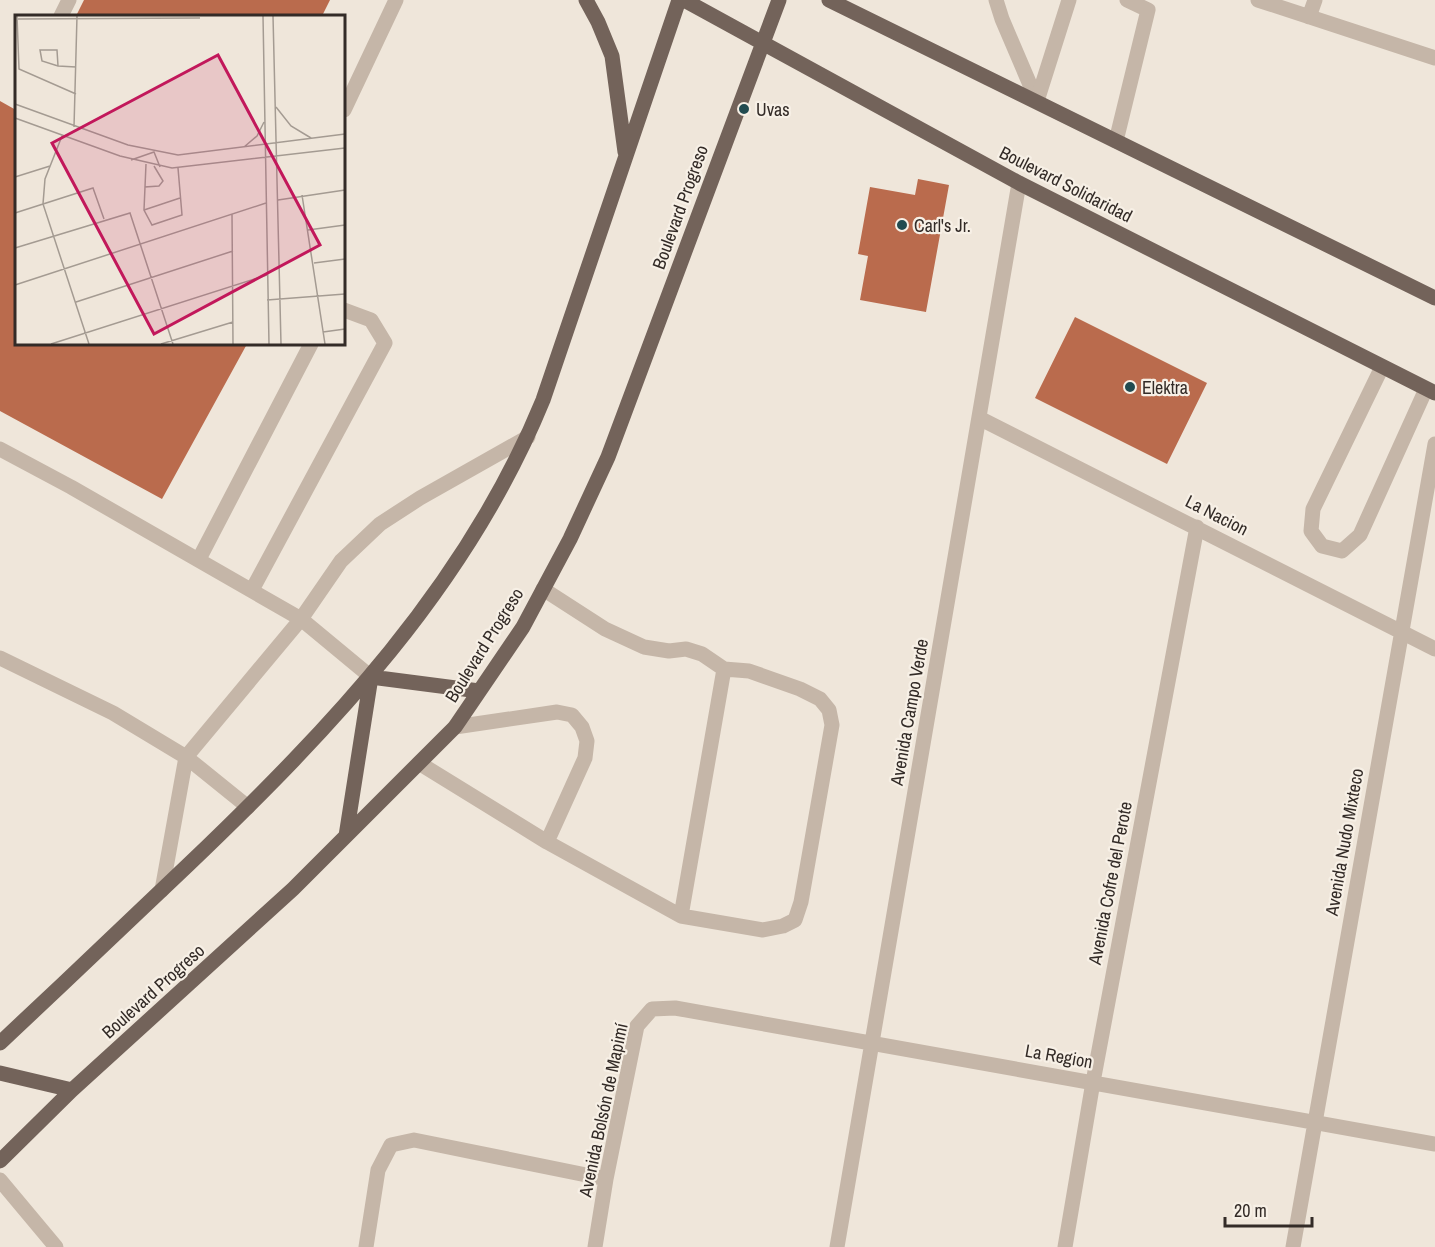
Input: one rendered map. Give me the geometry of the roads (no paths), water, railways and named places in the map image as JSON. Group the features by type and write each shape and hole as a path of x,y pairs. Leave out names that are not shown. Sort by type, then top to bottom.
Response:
{"main road":[{"path":"586,0 612,56 626,157"},
{"path":"0,1043 248,807 371,677 425,609 467,546 501,491 528,437 543,400 679,0"},
{"name":"Boulevard Solidaridad","path":"684,0 1019,183 1430,391"},
{"name":"Boulevard Progreso","path":"0,1161 72,1090 293,889 420,763 455,727 523,627 570,539 608,457 779,0"},
{"path":"829,0 1435,298"},
{"path":"371,677 479,691"},
{"path":"346,836 371,677"},
{"path":"0,1073 72,1090"}],"street":[{"path":"62,15 69,0"},
{"path":"345,108 396,0"},
{"path":"996,0 1037,101"},
{"path":"1037,101 1069,0"},
{"path":"1116,141 1148,10 1127,0"},
{"path":"1258,0 1435,58"},
{"path":"1309,16 1315,0"},
{"name":"Avenida Campo Verde","path":"837,1247 1019,183"},
{"path":"252,590 385,343 371,320 345,310"},
{"path":"198,559 310,345"},
{"path":"1382,367 1313,509 1311,531 1322,546 1342,551 1360,535 1430,391"},
{"name":"La Nacion","path":"980,418 1435,649"},
{"path":"162,890 186,757 301,619 341,561 380,524 420,498 528,437"},
{"name":"Avenida Nudo Mixteco","path":"1293,1247 1435,444"},
{"path":"0,449 301,619 371,677"},
{"name":"Avenida Cofre del Perote","path":"1065,1247 1093,1082 1197,527"},
{"path":"420,763 547,842 681,916 763,930 783,926 795,920 803,890 832,725 830,710 820,699 800,689 749,671 724,669 702,654 686,649 669,651 644,647 605,629 543,589"},
{"path":"0,658 113,713 186,757 248,807"},
{"path":"681,916 724,669"},
{"path":"455,727 557,712 572,715 582,727 587,741 585,758 547,842"},
{"name":"La Region","path":"675,1008 1435,1144"},
{"name":"Avenida Bolsón de Mapimí","path":"595,1247 606,1179 637,1026 652,1009 675,1008"},
{"path":"366,1247 378,1170 391,1145 414,1140 606,1179"},
{"path":"0,1180 56,1247"}],"place":[{"name":"Uvas","path":"744,109"},
{"name":"Carl's Jr.","path":"902,225"},
{"name":"Elektra","path":"1130,387"}]}
